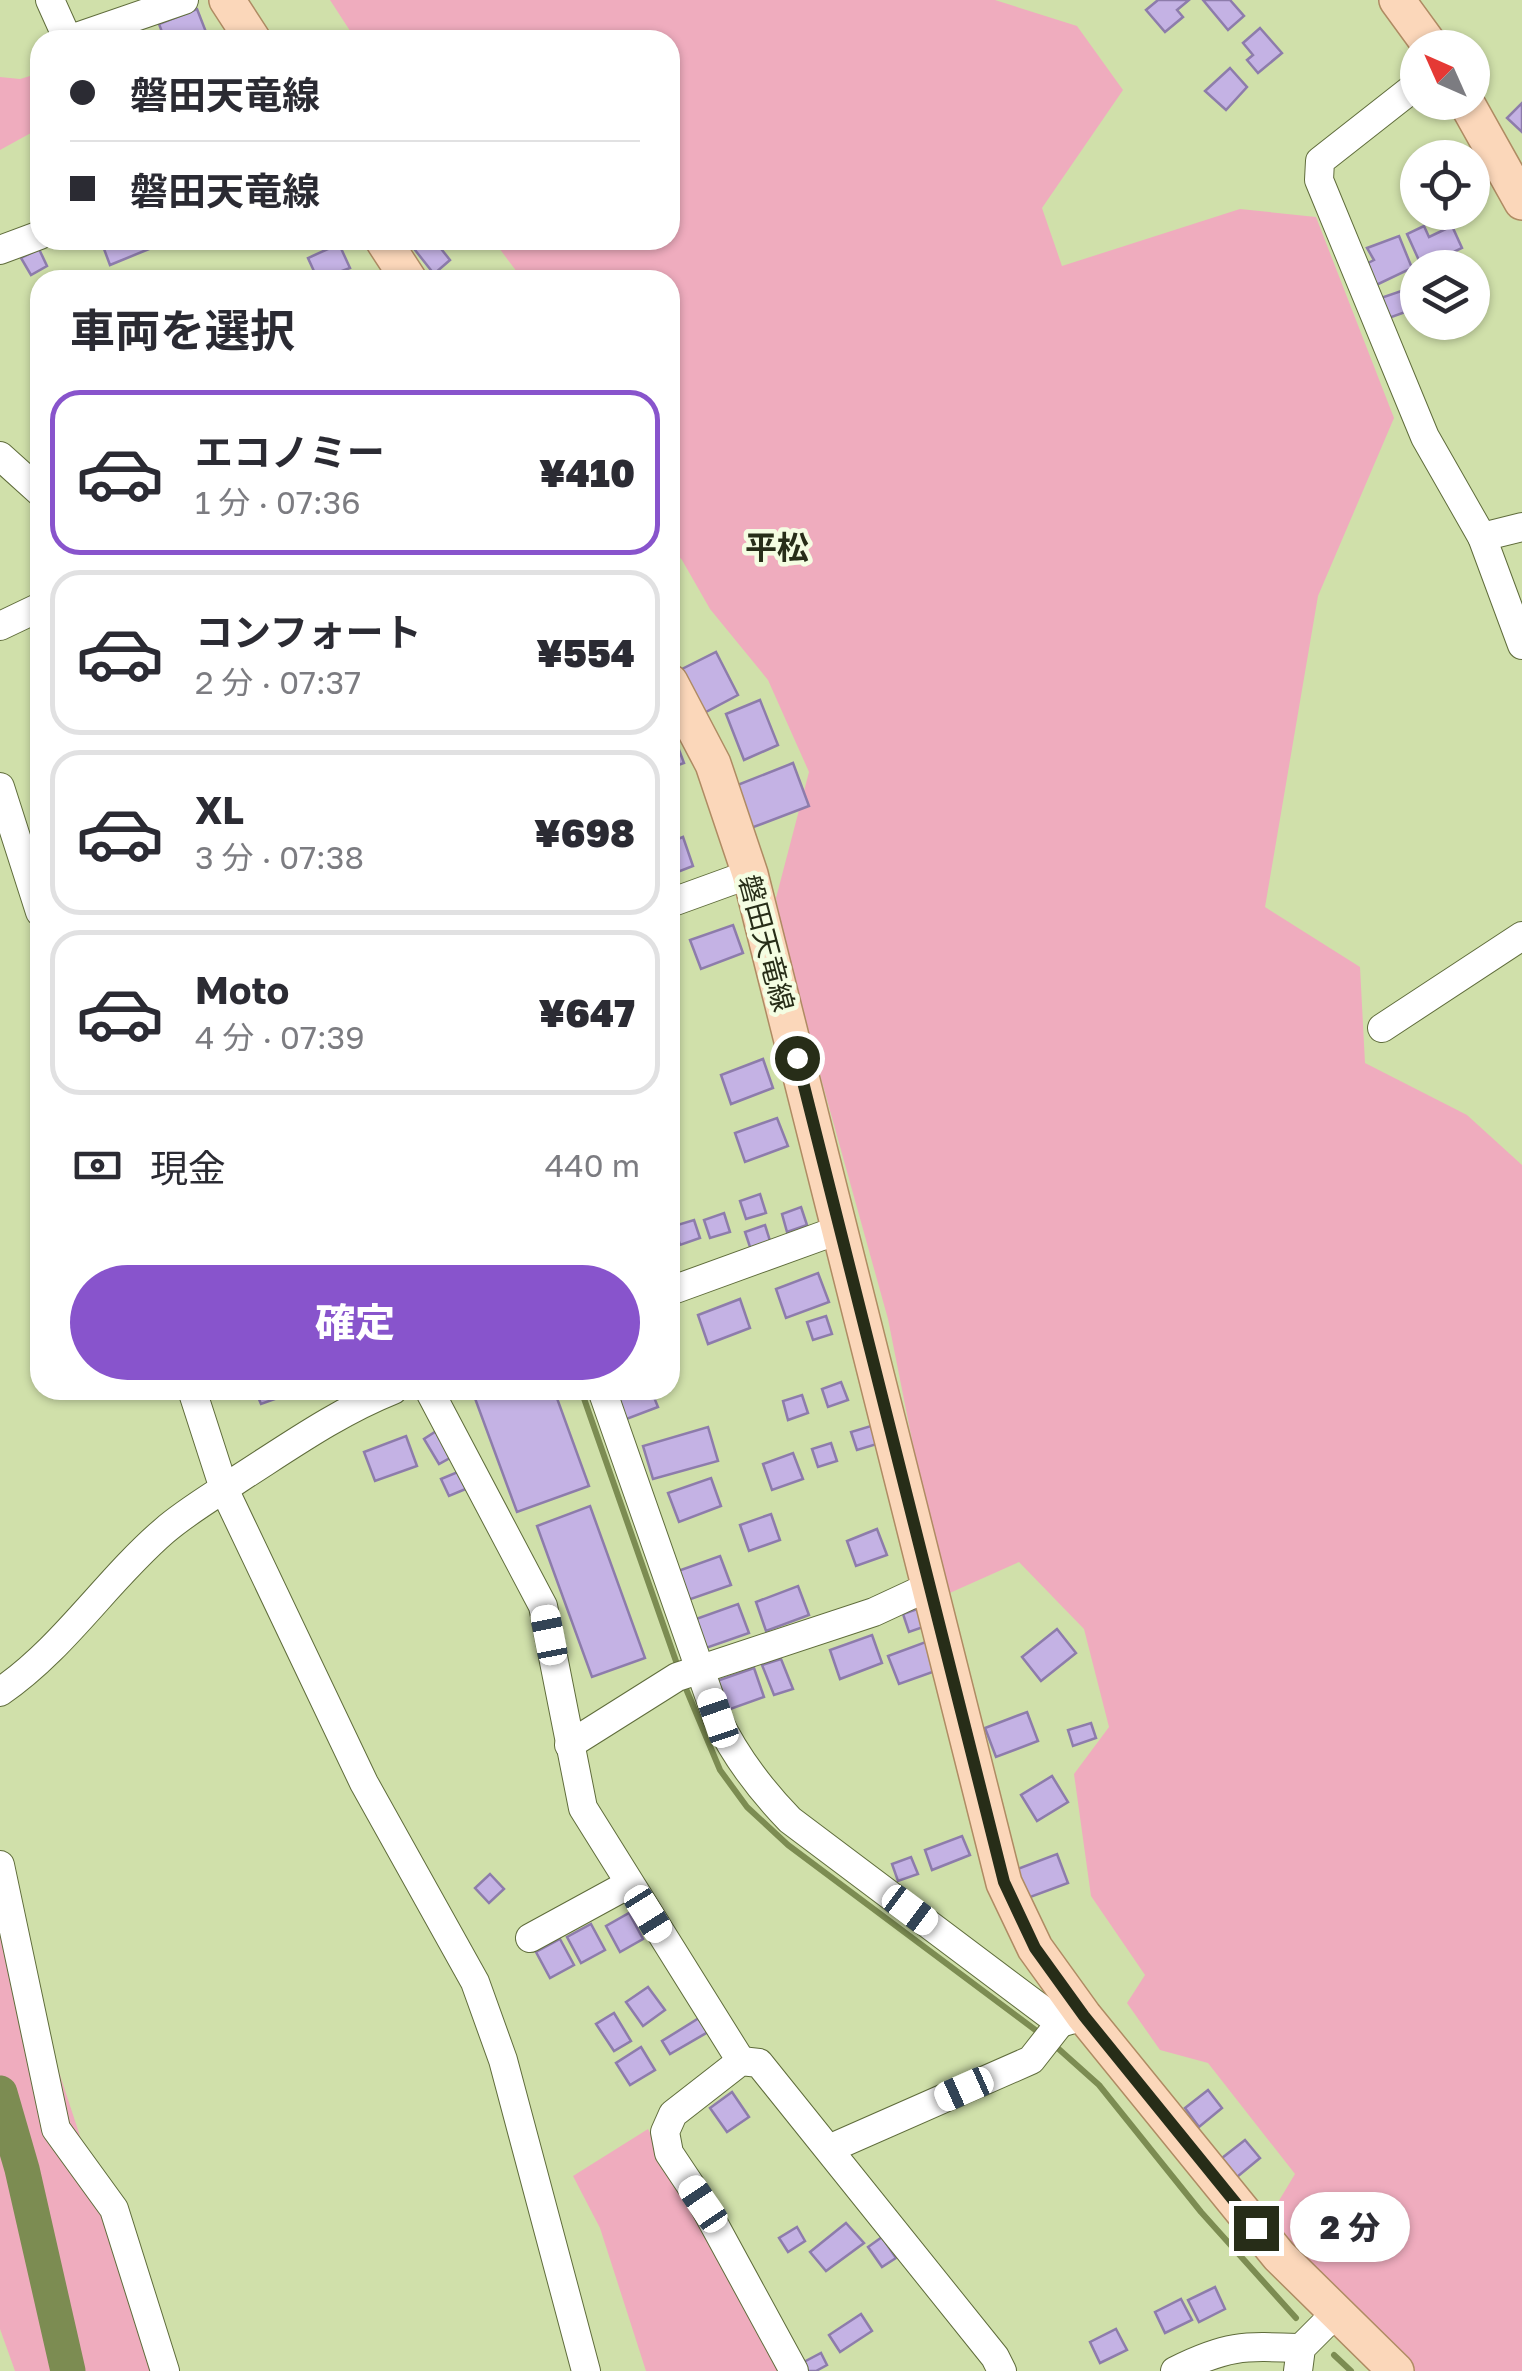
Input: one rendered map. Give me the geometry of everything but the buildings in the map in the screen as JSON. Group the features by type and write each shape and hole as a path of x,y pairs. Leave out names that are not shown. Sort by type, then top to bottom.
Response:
{"main road":[{"path":"228,0 248,30"},
{"path":"1396,0 1418,30"},
{"path":"1476,120 1522,202"},
{"name":"磐田天竜線","path":"680,701 713,764 750,874 1004,1882 1035,1948 1061,2028 1335,2314 1396,2371"}],"street":[{"path":"50,0 64,30"},
{"path":"97,30 184,0"},
{"path":"1400,98 1320,161 1319,180 1425,437 1482,536 1522,645"},
{"path":"0,250 30,238"},
{"path":"0,456 30,483"},
{"path":"1482,536 1522,527"},
{"path":"0,626 30,612"},
{"path":"0,786 30,880"},
{"path":"680,898 750,874"},
{"path":"1382,1028 1522,936"},
{"path":"680,1287 840,1230"},
{"path":"195,1400 224,1489 364,1783 475,1982 503,2060 586,2371"},
{"path":"0,1692 66,1637 116,1578 166,1529 310,1432 368,1400"},
{"path":"435,1400 543,1606 583,1808 740,2061"},
{"path":"605,1400 690,1672 726,1736 767,1796 790,1820 1061,2028 1031,2060 830,2148"},
{"path":"570,1745 690,1672 874,1612 930,1586"},
{"path":"0,1865 56,2129 114,2209 165,2371"},
{"path":"530,1938 629,1884"},
{"path":"794,2371 703,2204 669,2154 665,2132 673,2114 740,2061 759,2063 995,2357 1002,2371"},
{"path":"1176,2371 1215,2351 1250,2346 1299,2360 1335,2314"}],"shaded area":[{"path":"330,0 995,0 1077,26 1123,90 1042,208 1062,266 1240,209 1316,217 1394,418 1318,596 1265,907 1360,967 1365,1063 1467,1115 1522,1165 1522,2371 1412,2371 1266,2222 1295,2174 1208,2063 1160,2050 1127,2003 1145,1975 1091,1896 1074,1774 1109,1727 1084,1629 1019,1562 943,1596 888,1319 787,956 776,898 809,772 768,680 710,609 680,558 680,270 516,270 500,250 680,250 680,30 350,30"},
{"path":"30,76 30,134 0,150 0,77"},
{"path":"0,1892 157,2371 15,2371 0,2329"},
{"path":"648,2129 778,2371 646,2371 600,2228 573,2176"}],"waterway":[{"path":"585,1400 678,1667"},
{"path":"684,1684 720,1770 747,1807 788,1845 1042,2035"},
{"path":"1052,2043 1099,2085 1201,2212 1296,2318"},
{"path":"0,2093 22,2169 68,2371"},
{"path":"1334,2355 1351,2371"}],"district":[{"name":"平松","path":"777,547"}],"route":[{"path":"797,1058 1004,1882 1035,1948 1084,2016 1256,2228"}]}
